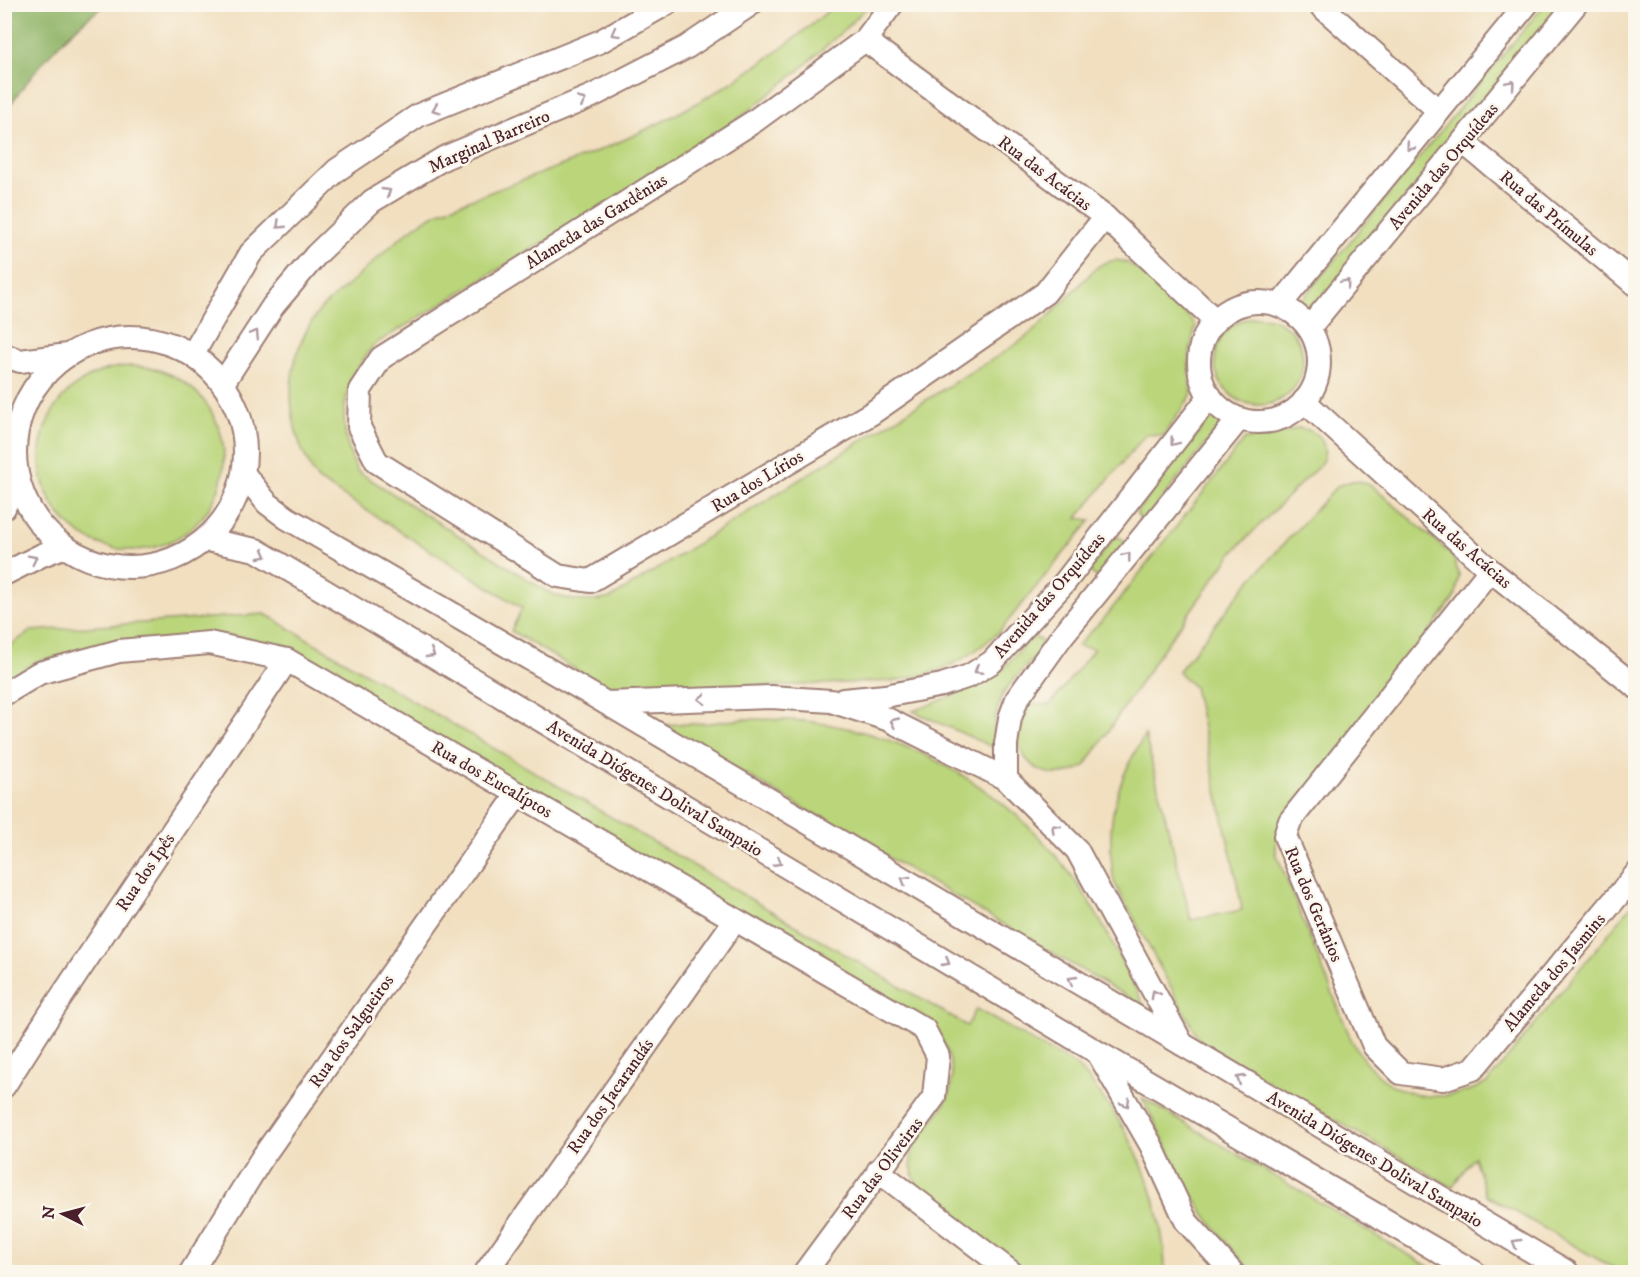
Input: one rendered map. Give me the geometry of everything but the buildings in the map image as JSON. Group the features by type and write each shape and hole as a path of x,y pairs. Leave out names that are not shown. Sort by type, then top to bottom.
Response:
{"street":[{"path":"192,354 251,253 337,170 419,115 599,42 666,4"},
{"name":"Marginal Barreiro","path":"223,383 273,306 316,255 372,201 444,158 592,96 677,53 751,4"},
{"name":"Alameda das Gardênias","path":"377,462 359,427 360,390 381,358 753,122 865,40 892,4"},
{"path":"1319,4 1439,111"},
{"name":"Avenida das Orquídeas","path":"1280,305 1527,4"},
{"name":"Avenida das Orquídeas","path":"1309,328 1576,4"},
{"name":"Rua das Acácias","path":"865,40 1105,218 1215,320"},
{"name":"Rua das Prímulas","path":"1463,142 1635,285"},
{"name":"Rua dos Lírios","path":"377,462 558,576 590,581 872,413 1045,292 1105,218"},
{"path":"1263,301 1280,305 1296,314 1309,328 1317,345 1319,365 1315,384 1304,401 1291,413 1275,420 1256,422 1239,419 1222,410 1210,396 1201,378 1199,358 1204,338 1215,320 1229,309 1245,303 1263,301"},
{"path":"130,336 162,340 192,354 210,367 223,383 238,411 246,442 244,474 231,510 207,540 178,558 146,568 112,567 80,557 63,547 52,538 30,510 17,477 11,421 44,375 68,355 97,341 130,336"},
{"path":"4,355 20,361 68,355"},
{"name":"Avenida das Orquídeas","path":"831,701 885,696 942,685 969,676 992,662 1065,582 1210,396"},
{"name":"Rua das Acácias","path":"1304,401 1490,570 1635,687"},
{"name":"Avenida das Orquídeas","path":"1006,779 1006,744 1010,718 1017,699 1062,636 1239,419"},
{"name":"Avenida Diógenes Dolival Sampaio","path":"244,474 267,503 286,518 606,704 1567,1272"},
{"path":"4,508 17,477"},
{"path":"1119,512 1145,534"},
{"name":"Avenida Diógenes Dolival Sampaio","path":"207,540 256,550 1097,1052 1474,1272"},
{"path":"4,574 63,547"},
{"name":"Rua dos Gerânios","path":"1473,1069 1443,1079 1401,1073 1374,1046 1285,836 1290,821 1490,570"},
{"path":"1034,614 1062,636"},
{"name":"Rua dos Eucalíptos","path":"4,694 39,673 119,651 209,643 287,660 924,1029 938,1056"},
{"name":"Rua dos Ipês","path":"4,1086 287,660"},
{"path":"606,704 771,697 831,701 887,719 1006,779 1077,850 1183,1045"},
{"name":"Rua dos Salgueiros","path":"191,1272 262,1158 518,794"},
{"name":"Alameda dos Jasmins","path":"1473,1069 1635,874"},
{"name":"Rua dos Jacarandás","path":"486,1272 735,920"},
{"name":"Avenida Diógenes Dolival Sampaio","path":"1097,1052 1151,1145 1186,1221 1232,1272"},
{"name":"Rua das Oliveiras","path":"805,1272 934,1097 938,1056"},
{"path":"878,1171 1011,1272"}],"green space":[{"path":"5,4 106,5 91,15 64,40 38,68 5,112"},
{"path":"835,5 869,5 801,69 712,138 673,164 375,344 355,374 345,405 346,437 357,471 546,591 570,599 594,601 611,598 1007,351 1035,330 1093,271 1106,262 1122,261 1137,269 1190,318 1196,327 1189,360 1192,394 1163,436 1146,434 1077,518 1091,520 999,632 975,651 950,666 908,679 892,681 633,692 614,688 597,682 511,631 522,608 318,480 298,439 293,417 291,396 298,352 306,331 322,307 421,222 448,208 610,146 697,103 769,57"},
{"path":"1544,5 1566,5 1311,312 1305,310 1301,301"},
{"path":"1259,317 1276,321 1290,330 1299,344 1303,361 1299,378 1290,392 1276,401 1259,405 1242,401 1228,392 1219,378 1215,361 1219,344 1228,330 1242,321"},
{"path":"132,366 167,373 183,381 197,393 209,407 217,423 224,458 217,493 209,509 197,523 183,535 167,543 132,550 97,543 81,535 67,523 55,509 47,493 40,458 47,423 55,407 67,393 81,381 97,373"},
{"path":"1210,418 1218,420 1221,425 1144,521 1141,520 1136,512"},
{"path":"1298,428 1308,430 1321,439 1324,453 1318,468 1233,552 1158,656 1085,766 1068,773 1052,774 1039,770 1028,761 1021,750 1018,736 1020,720 1028,704 1050,705 1094,649 1077,646 1107,615 1245,439 1270,437"},
{"path":"1352,481 1372,486 1453,556 1459,575 1456,594 1276,841 1276,853 1350,1037 1375,1072 1391,1084 1408,1092 1426,1096 1445,1096 1487,1083 1635,901 1635,1272 1620,1272 1486,1195 1474,1157 1452,1187 1213,1050 1199,1039 1114,882 1111,842 1114,806 1126,771 1145,735 1191,920 1242,910 1194,687 1178,672 1246,585 1337,486"},
{"path":"1119,537 1125,545 1098,578 1089,571 1113,539"},
{"path":"265,614 967,1026 976,1009 1072,1063 1089,1079 1114,1114 1138,1156 1155,1201 1164,1248 1165,1272 1024,1272 919,1188 913,1176 911,1162 913,1149 943,1106 951,1084 949,1056 935,1030 294,653 250,639 230,636 117,644 36,662 5,682 5,649 31,631"},
{"path":"1033,637 1041,641 1042,649 1003,694 996,716 992,747 913,711 958,693 1001,670"},
{"path":"744,719 812,722 886,739 956,771 987,792 1017,816 1069,872 1100,921 1145,1007 661,725"},
{"path":"1142,1098 1438,1272 1253,1272 1201,1208 1186,1184"}],"waterway":[{"path":"4,16 15,4"}]}
